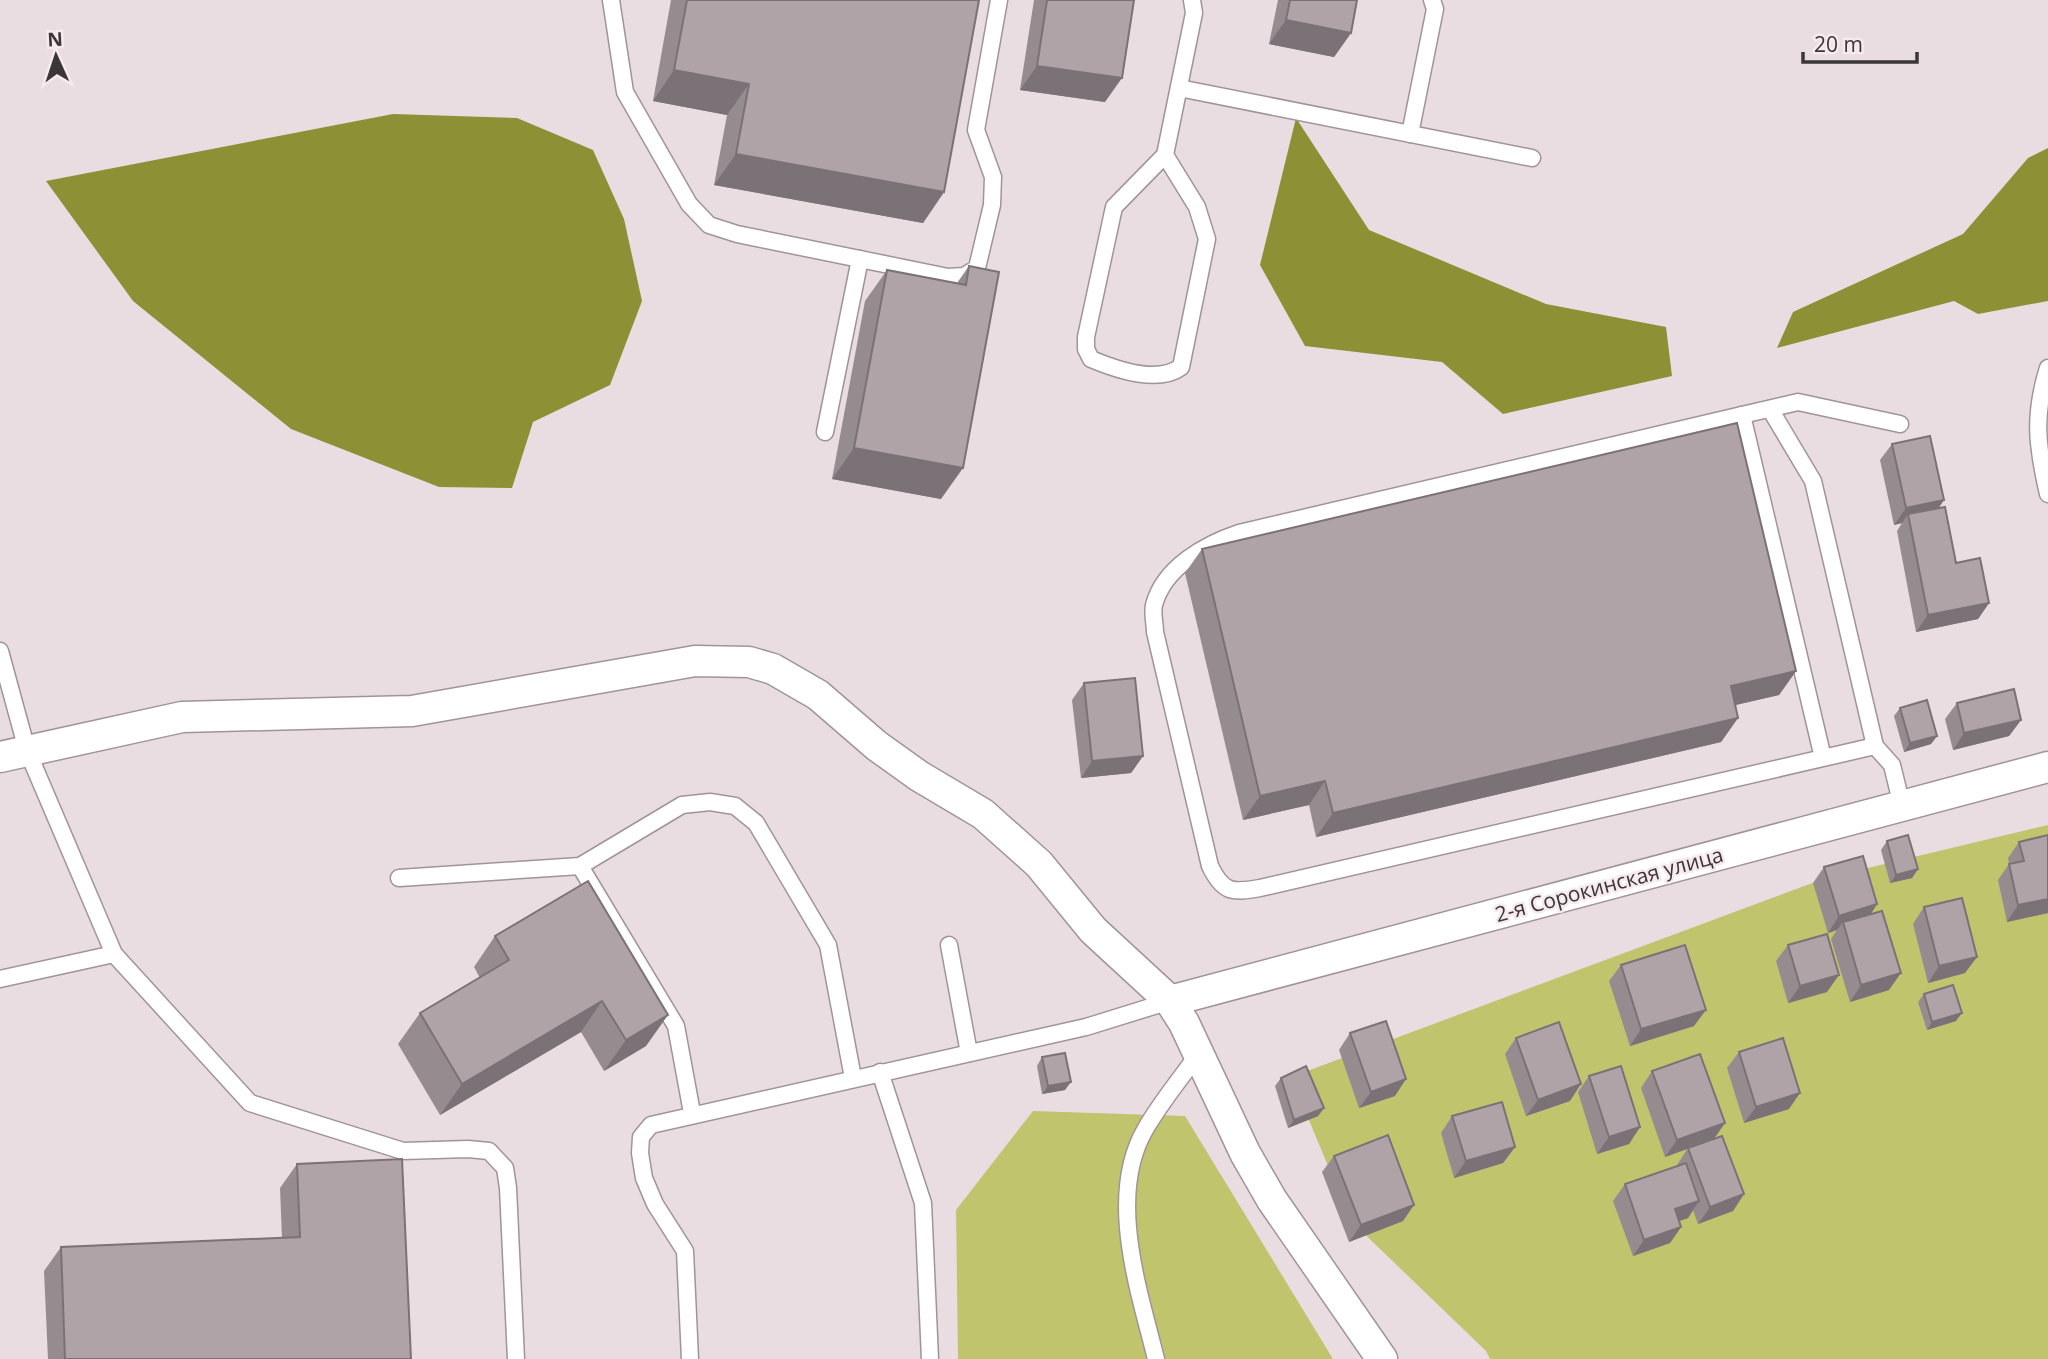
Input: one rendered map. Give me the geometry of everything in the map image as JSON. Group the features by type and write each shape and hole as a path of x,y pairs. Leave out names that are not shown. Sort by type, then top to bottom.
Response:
{"street":[{"path":"13,754 182,717 412,711 695,661 749,662 798,681 898,761 983,814 1039,864 1100,937 1170,1001 1199,1053 1240,1143 1272,1200 1382,1359"},
{"name":"2-я Сорокинская улица","path":"1170,1001 2048,767"}],"lane":[{"path":"611,0 625,92 689,204 709,225 737,234 948,277 964,276 977,268 992,205 993,177 976,130 999,0"},
{"path":"1166,155 1197,207 1207,239 1181,367 1170,375 1153,375 1106,366 1091,359 1086,349 1086,337 1114,207 1166,155 1194,13 1192,0"},
{"path":"1410,134 1435,9 1432,0"},
{"path":"1179,88 1532,158"},
{"path":"825,432 860,259"},
{"path":"2048,368 2036,422 2038,453 2048,494"},
{"path":"1875,746 1237,892 1218,884 1210,866 1158,645 1154,605 1165,583 1209,543 1239,533 1798,402 1900,425"},
{"path":"1770,409 1813,481 1875,746 1892,765 1902,806"},
{"path":"1742,415 1822,758"},
{"path":"0,651 13,754 114,954 250,1103 403,1152 468,1149 489,1152 505,1168 516,1359"},
{"path":"399,878 580,866 682,805 710,802 735,806 756,823 828,946 853,1078"},
{"path":"580,866 676,1026 692,1114"},
{"path":"949,946 969,1052"},
{"path":"0,979 114,954"},
{"path":"690,1359 685,1251 655,1204 644,1178 640,1153 641,1137 651,1125 1086,1027 1170,1001"},
{"path":"1156,1359 1129,1250 1129,1178 1144,1130 1199,1053"},
{"path":"880,1072 923,1203 930,1359"}],"green space":[{"path":"2048,825 2048,1359 1490,1359 1486,1351 1351,1221 1291,1077 1826,878"},
{"path":"1033,1111 1185,1116 1333,1359 958,1359 956,1210"}],"shaded area":[{"path":"393,114 517,118 593,150 624,219 642,301 610,385 533,422 512,488 439,487 291,429 133,301 46,181"},
{"path":"1296,118 1369,230 1546,304 1666,327 1672,376 1503,414 1442,362 1305,346 1260,265"},
{"path":"2048,148 2048,301 1978,314 1954,301 1777,348 1793,312 1963,234 2028,158"}],"building":[{"path":"687,0 979,0 944,192 736,154 749,84 674,70"},
{"path":"1047,0 1134,0 1122,78 1037,66"},
{"path":"1290,0 1357,0 1351,33 1286,20"},
{"path":"969,266 999,272 963,468 854,448 887,270 966,285"},
{"path":"1737,423 1796,671 1731,686 1738,718 1333,813 1325,781 1260,796 1202,549"},
{"path":"1930,436 1944,500 1906,508 1892,444"},
{"path":"1945,507 1956,563 1980,558 1989,603 1928,615 1908,514"},
{"path":"1135,678 1143,756 1092,761 1084,683"},
{"path":"2014,689 2021,720 1964,733 1957,703"},
{"path":"1927,700 1937,736 1910,743 1900,708"},
{"path":"1908,835 1918,869 1896,875 1887,841"},
{"path":"2048,835 2048,899 2018,905 2009,864 2024,861 2019,842"},
{"path":"1863,856 1877,904 1839,916 1824,867"},
{"path":"588,881 668,1015 626,1040 602,1001 462,1084 420,1013 509,960 495,936"},
{"path":"1962,898 1977,957 1939,966 1924,907"},
{"path":"1882,911 1901,973 1861,985 1843,922"},
{"path":"1827,934 1839,975 1800,986 1788,945"},
{"path":"1685,945 1706,1010 1641,1029 1621,965"},
{"path":"1953,985 1962,1013 1932,1022 1924,994"},
{"path":"1386,1021 1406,1079 1371,1092 1350,1033"},
{"path":"1559,1022 1581,1084 1538,1100 1516,1038"},
{"path":"1783,1038 1800,1093 1756,1107 1739,1052"},
{"path":"1065,1053 1071,1082 1048,1086 1042,1057"},
{"path":"1700,1054 1725,1123 1677,1140 1652,1071"},
{"path":"1306,1066 1324,1108 1294,1120 1281,1078"},
{"path":"1621,1066 1640,1127 1609,1137 1589,1076"},
{"path":"1502,1102 1515,1147 1466,1161 1452,1116"},
{"path":"1388,1135 1414,1205 1361,1225 1334,1156"},
{"path":"1722,1136 1744,1194 1710,1207 1688,1148"},
{"path":"402,1159 411,1359 65,1359 61,1247 300,1237 297,1164"},
{"path":"1686,1163 1699,1201 1675,1209 1681,1227 1644,1240 1625,1184"}]}
